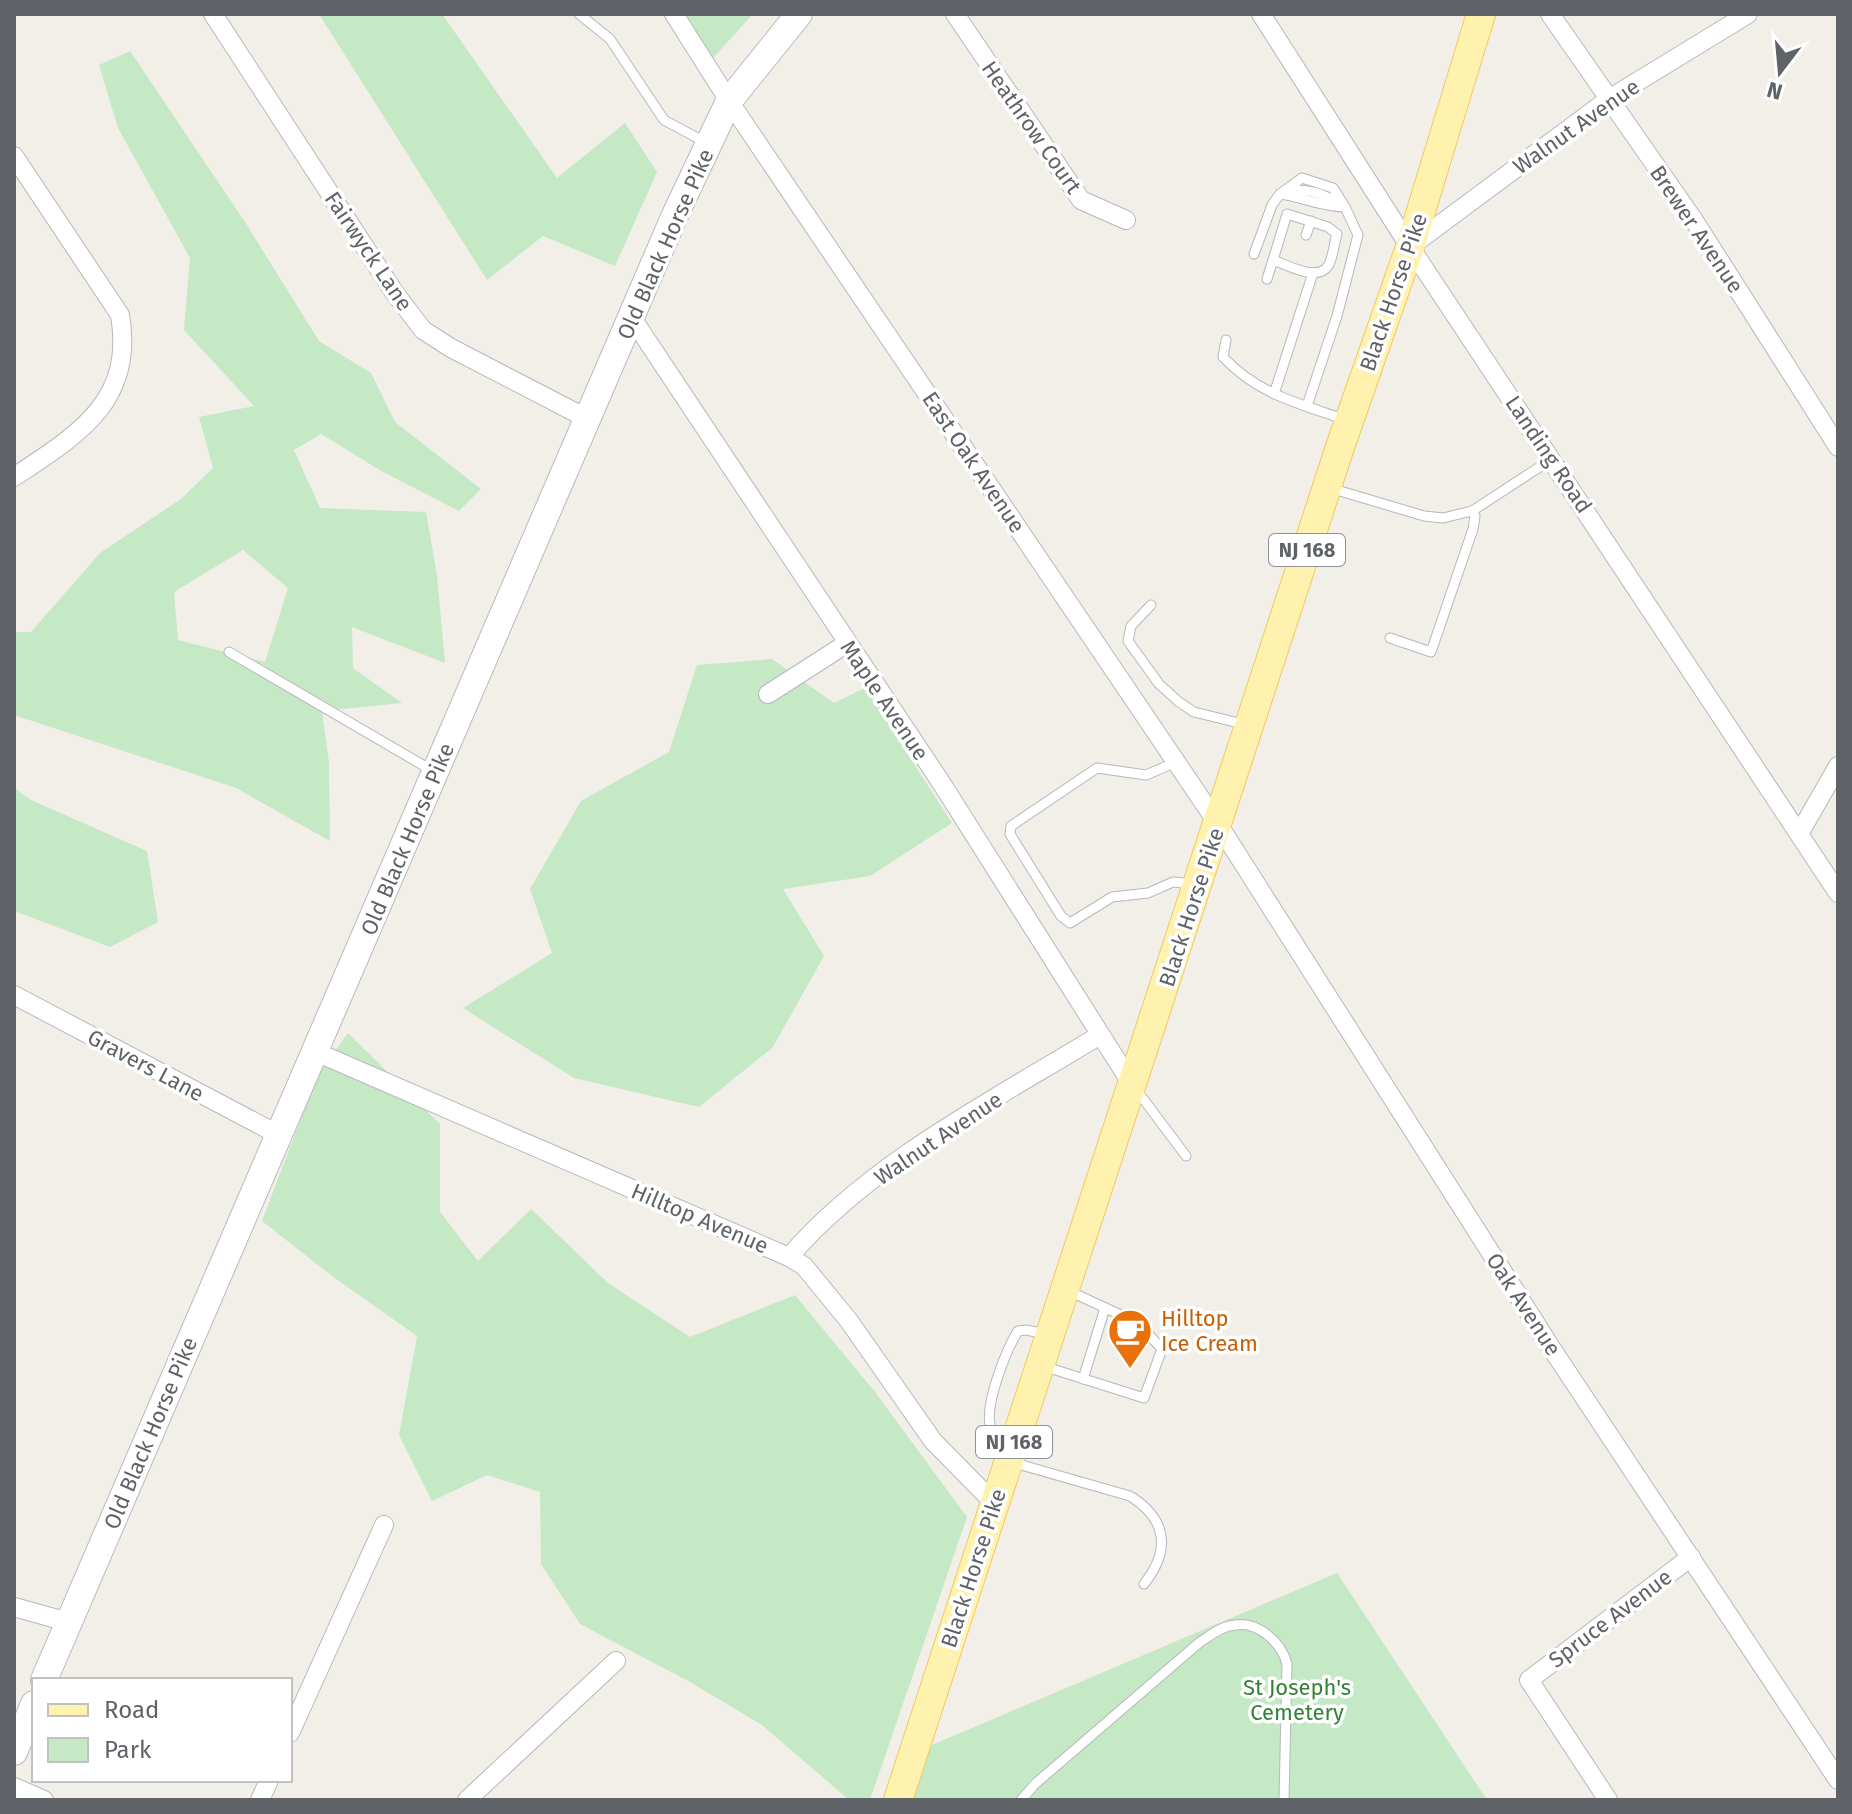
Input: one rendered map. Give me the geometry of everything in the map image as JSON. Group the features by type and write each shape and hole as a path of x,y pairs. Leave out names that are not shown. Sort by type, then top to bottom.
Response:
{"main road":[{"name":"Black Horse Pike","path":"898,1800 1327,487 1410,247 1481,14"}],"street":[{"name":"Fairwyck Lane","path":"213,14 394,292 423,330 451,348 588,419"},
{"name":"East Oak Avenue","path":"674,14 729,101 1218,824"},
{"name":"Old Black Horse Pike","path":"45,1678 675,215 729,101 799,14"},
{"name":"Heathrow Court","path":"955,14 1081,200 1126,220"},
{"name":"Landing Road","path":"1261,14 1410,247 1838,893"},
{"name":"Brewer Avenue","path":"1550,14 1695,222 1838,447"},
{"name":"Walnut Avenue","path":"1410,247 1609,99 1748,14"},
{"path":"14,156 120,315 125,342 117,376 103,408 67,441 14,477"},
{"name":"Maple Avenue","path":"632,318 942,784 1133,1086"},
{"path":"768,694 846,644"},
{"path":"1799,834 1838,766"},
{"name":"Oak Avenue","path":"1218,824 1547,1341 1838,1780"},
{"name":"Gravers Lane","path":"14,995 279,1135"},
{"name":"Walnut Avenue","path":"789,1257 833,1213 918,1147 1100,1035"},
{"name":"Hilltop Avenue","path":"316,1052 804,1266 849,1321 933,1441 994,1503"},
{"path":"292,1729 384,1525"},
{"name":"Spruce Avenue","path":"1608,1800 1529,1680 1691,1557"},
{"path":"14,1607 68,1622"},
{"path":"467,1800 616,1661"},
{"path":"14,1752 32,1709"},
{"path":"14,1787 44,1800"}],"lane":[{"path":"579,14 610,39 664,120 708,144"},
{"path":"1254,254 1272,205 1280,194 1302,178 1333,188 1358,235 1337,316 1307,406"},
{"path":"1280,194 1302,197 1329,207 1345,207"},
{"path":"1267,279 1287,214 1323,225 1337,234 1328,266 1310,272 1273,260"},
{"path":"1306,235 1311,221"},
{"path":"1319,239 1323,225"},
{"path":"1296,268 1299,256"},
{"path":"1274,394 1311,260"},
{"path":"1226,340 1223,357 1237,372 1262,390 1349,421"},
{"path":"1327,487 1424,516 1443,518 1472,511 1552,459"},
{"path":"1390,638 1431,652 1473,529 1475,516 1472,511"},
{"path":"1151,605 1131,626 1128,641 1159,684 1194,712 1250,726"},
{"path":"229,652 436,773"},
{"path":"1176,762 1146,775 1097,768 1023,815 1011,826 1010,834 1061,916 1070,923 1112,897 1148,893 1173,882 1198,884"},
{"path":"1133,1086 1186,1156"},
{"path":"1040,1365 1144,1398 1162,1349 1138,1323 1065,1289"},
{"path":"1083,1379 1105,1308"},
{"path":"1050,1335 1018,1331 997,1380 989,1424 1010,1453 1130,1496 1146,1506 1157,1521 1162,1537 1156,1569 1144,1584"},
{"path":"1021,1800 1035,1784 1200,1642 1216,1631 1244,1624 1265,1633 1283,1649 1287,1664 1284,1800"}],"green space":[{"path":"319,14 442,14 557,178 625,123 657,172 615,266 543,236 487,280"},
{"path":"682,14 753,14 713,58"},
{"path":"130,51 245,222 319,341 371,373 395,422 481,489 459,511 383,472 321,434 294,450 320,508 426,512 437,576 445,663 352,627 353,668 402,703 322,711 329,763 330,841 236,788 14,715 14,632 31,632 100,553 181,499 213,468 199,417 254,406 184,330 190,258 118,128 99,65","holes":["243,550 288,588 265,662 178,640 174,592"]},
{"path":"772,659 834,703 865,688 952,823 870,876 783,889 824,956 773,1047 699,1107 574,1078 463,1008 552,953 530,889 581,801 669,752 697,665"},
{"path":"14,788 31,800 147,851 158,922 110,947 14,911"},
{"path":"348,1033 440,1124 440,1212 478,1261 531,1209 608,1283 690,1337 795,1295 875,1392 967,1517 870,1800 849,1800 762,1725 690,1682 580,1624 541,1564 540,1492 487,1475 432,1501 399,1435 417,1336 332,1276 262,1221 317,1076"},
{"name":"St Joseph's Cemetery","path":"1337,1573 1487,1800 898,1800 913,1753"}],"place":[{"name":"Hilltop Ice Cream","path":"1130,1370"}]}
